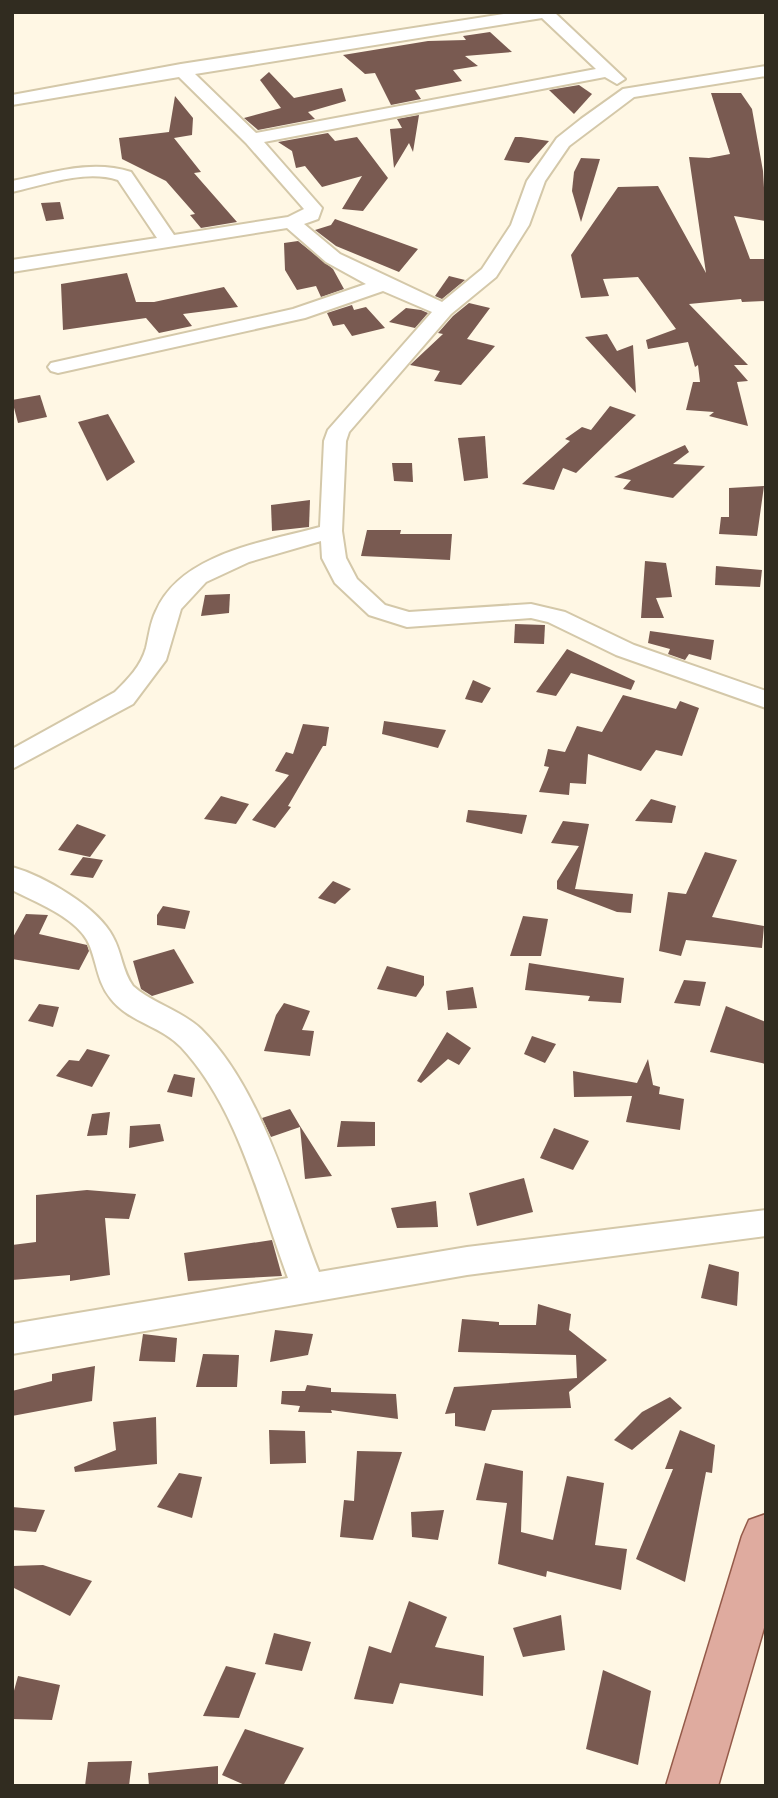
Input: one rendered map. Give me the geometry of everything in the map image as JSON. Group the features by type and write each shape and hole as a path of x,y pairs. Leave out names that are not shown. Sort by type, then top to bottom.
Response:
{"main road":[{"path":"692,1786 766,1536"}],"street":[{"path":"12,100 181,69 545,13 610,71 629,93"},
{"path":"12,266 291,222 312,215 313,208 252,139 181,69"},
{"path":"252,139 610,71"},
{"path":"766,71 629,93 563,142 536,181 520,225 489,273 444,310 338,430 334,452 331,531 334,558 347,583 377,610 391,617 407,620 503,611 544,614 556,617 625,650 766,700"},
{"path":"12,187 96,171 115,171 125,176 169,242"},
{"path":"291,222 334,258 384,284 444,310"},
{"path":"58,367 298,314 384,284"},
{"path":"12,760 124,698 137,685 155,659 168,610 195,577 229,562 331,531"},
{"path":"12,877 85,921 98,933 111,980 125,997 189,1036 211,1063 236,1105 309,1290"},
{"path":"12,1339 467,1261 766,1223"}],"building":[{"path":"490,32 512,52 465,56 478,66 453,70 462,81 415,90 421,99 391,105 375,73 365,74 343,55 428,41 466,40 463,36"},
{"path":"269,72 294,98 342,88 346,101 308,112 315,119 258,130 244,118 281,108 260,80"},
{"path":"579,85 592,94 574,114 549,90"},
{"path":"711,93 741,93 752,109 763,171 766,221 734,216 750,259 766,259 766,301 742,302 741,299 689,304 748,365 734,365 748,381 737,382 748,426 709,416 714,412 686,410 693,382 700,382 698,365 695,367 688,342 648,349 646,340 676,329 638,277 603,279 609,296 581,298 571,255 618,187 658,186 706,273 689,157 709,158 730,154"},
{"path":"175,96 193,118 192,135 174,138 201,172 194,173 237,222 201,228 190,215 195,214 166,181 122,159 119,138 169,132"},
{"path":"419,115 413,152 409,143 394,168 390,129 402,128 397,119"},
{"path":"328,133 335,141 357,137 388,178 363,211 342,209 362,176 322,187 305,166 296,168 292,151 278,142"},
{"path":"515,137 549,141 529,163 504,160"},
{"path":"581,158 600,159 581,222 572,191 574,172"},
{"path":"60,202 64,219 46,221 41,203"},
{"path":"335,219 418,249 399,272 336,246 315,230 331,225"},
{"path":"298,241 333,269 344,289 321,297 316,286 297,290 285,270 284,243"},
{"path":"127,273 136,302 154,302 224,287 238,307 183,314 192,326 159,333 146,318 63,330 61,284"},
{"path":"449,276 465,280 442,299 435,296"},
{"path":"469,303 490,308 467,339 495,346 461,385 434,381 440,371 410,365 443,334 438,333 453,316"},
{"path":"352,305 354,310 366,307 385,328 352,336 344,324 333,326 327,313"},
{"path":"406,308 428,313 415,328 389,322"},
{"path":"607,334 617,351 633,345 636,393 585,337"},
{"path":"40,395 47,417 18,423 12,400"},
{"path":"610,406 636,415 576,473 563,468 554,490 522,484 570,441 565,439 582,427 591,430"},
{"path":"108,414 135,462 107,481 78,422"},
{"path":"485,436 488,478 464,481 458,438"},
{"path":"685,445 689,452 673,464 705,466 673,498 623,489 631,480 614,477"},
{"path":"392,463 412,463 413,482 394,481"},
{"path":"764,486 757,536 719,534 721,517 729,517 729,488"},
{"path":"310,500 309,527 272,531 271,505"},
{"path":"367,530 401,530 400,534 452,534 450,560 361,556"},
{"path":"645,561 666,563 672,597 656,598 664,618 641,618"},
{"path":"716,566 762,570 760,587 715,585"},
{"path":"230,594 229,613 201,616 205,595"},
{"path":"515,624 545,625 544,644 514,643"},
{"path":"650,631 714,640 711,660 689,654 685,660 668,654 670,649 648,643"},
{"path":"567,649 635,681 631,690 571,673 556,696 536,692"},
{"path":"473,680 491,688 482,703 465,699"},
{"path":"623,695 676,709 680,701 699,708 682,756 656,750 641,771 588,754 586,784 570,783 569,795 539,792 549,767 544,766 548,749 565,752 577,726 602,732"},
{"path":"384,721 446,730 438,748 382,734"},
{"path":"303,724 329,727 326,746 323,746 288,806 291,807 275,828 252,820 289,775 275,771 286,752 293,754"},
{"path":"221,796 249,804 236,824 204,819"},
{"path":"651,799 676,806 672,823 635,821"},
{"path":"468,810 527,815 522,834 466,822"},
{"path":"563,821 589,824 575,889 633,894 631,913 617,912 557,889 557,881 579,846 551,843"},
{"path":"77,824 106,835 90,857 58,850"},
{"path":"705,852 737,860 712,917 764,926 762,948 686,940 681,956 659,951 668,892 686,894"},
{"path":"83,857 103,860 93,878 70,875"},
{"path":"333,881 351,889 335,904 318,898"},
{"path":"163,906 190,911 185,929 157,925 157,915"},
{"path":"26,914 48,915 39,934 87,945 89,951 79,970 12,959 12,939"},
{"path":"523,916 548,919 541,956 510,956"},
{"path":"174,949 194,983 152,996 141,989 133,961"},
{"path":"529,963 624,978 621,1003 588,1001 590,996 525,990"},
{"path":"387,966 424,976 424,985 416,997 377,989"},
{"path":"684,980 706,982 700,1006 674,1003"},
{"path":"473,987 477,1008 448,1010 446,991"},
{"path":"284,1003 310,1011 302,1030 314,1031 310,1056 264,1051 276,1015"},
{"path":"39,1004 59,1007 53,1027 28,1021"},
{"path":"726,1006 766,1022 766,1064 710,1052"},
{"path":"447,1032 471,1048 459,1065 448,1059 421,1083 417,1081"},
{"path":"532,1036 556,1044 545,1063 524,1054"},
{"path":"87,1049 110,1055 92,1087 56,1076 69,1060 79,1061"},
{"path":"648,1059 653,1085 660,1087 659,1094 684,1099 680,1130 626,1122 632,1096 574,1097 573,1071 637,1083"},
{"path":"174,1074 195,1078 192,1097 167,1092"},
{"path":"290,1109 332,1176 305,1179 300,1127 271,1137 262,1118"},
{"path":"110,1112 107,1135 87,1136 92,1114"},
{"path":"341,1121 375,1122 375,1146 337,1147"},
{"path":"160,1124 164,1141 129,1148 130,1126"},
{"path":"554,1128 589,1141 573,1170 540,1158"},
{"path":"524,1178 533,1212 477,1226 469,1193"},
{"path":"87,1190 136,1194 129,1219 105,1218 110,1275 70,1281 70,1275 12,1280 12,1245 36,1242 36,1195"},
{"path":"436,1201 438,1227 397,1228 391,1208"},
{"path":"272,1240 282,1276 188,1281 184,1253"},
{"path":"709,1264 739,1272 737,1306 701,1298"},
{"path":"538,1304 571,1314 569,1330 607,1360 569,1392 571,1408 492,1410 485,1431 455,1426 455,1413 445,1414 454,1387 577,1378 576,1355 458,1352 462,1319 499,1322 499,1325 536,1325"},
{"path":"275,1330 313,1334 308,1355 270,1362"},
{"path":"143,1334 177,1338 175,1362 139,1361"},
{"path":"203,1354 239,1355 237,1387 196,1387"},
{"path":"95,1366 92,1401 12,1416 12,1391 52,1381 52,1374"},
{"path":"307,1385 331,1388 331,1392 396,1394 398,1419 331,1410 332,1413 298,1412 300,1406 281,1404 282,1391 305,1391"},
{"path":"670,1397 682,1408 632,1450 614,1440 642,1412"},
{"path":"156,1417 157,1464 75,1472 74,1467 116,1450 113,1422"},
{"path":"269,1430 305,1431 306,1463 270,1464"},
{"path":"680,1430 715,1445 712,1473 706,1472 685,1582 636,1559 673,1469 665,1469"},
{"path":"357,1451 402,1452 373,1540 340,1537 344,1500 354,1501"},
{"path":"485,1463 523,1471 521,1532 553,1540 567,1476 604,1483 595,1545 627,1549 621,1590 547,1571 546,1577 498,1564 507,1503 476,1500"},
{"path":"179,1473 202,1477 192,1518 157,1507"},
{"path":"12,1507 45,1510 36,1532 12,1530"},
{"path":"444,1510 438,1540 412,1537 411,1512"},
{"path":"43,1565 92,1581 70,1616 12,1587 12,1566"},
{"path":"409,1601 447,1617 435,1647 484,1656 483,1696 400,1683 393,1704 354,1699 369,1646 391,1653"},
{"path":"561,1615 565,1650 523,1657 513,1628"},
{"path":"274,1633 311,1642 302,1671 265,1664"},
{"path":"226,1666 256,1673 239,1718 203,1716"},
{"path":"603,1670 651,1691 638,1765 586,1749"},
{"path":"18,1676 60,1685 52,1720 12,1719 12,1698"},
{"path":"245,1729 304,1748 283,1786 247,1786 222,1775"},
{"path":"132,1761 129,1786 85,1786 88,1762"},
{"path":"218,1766 218,1786 149,1786 148,1773"}]}
